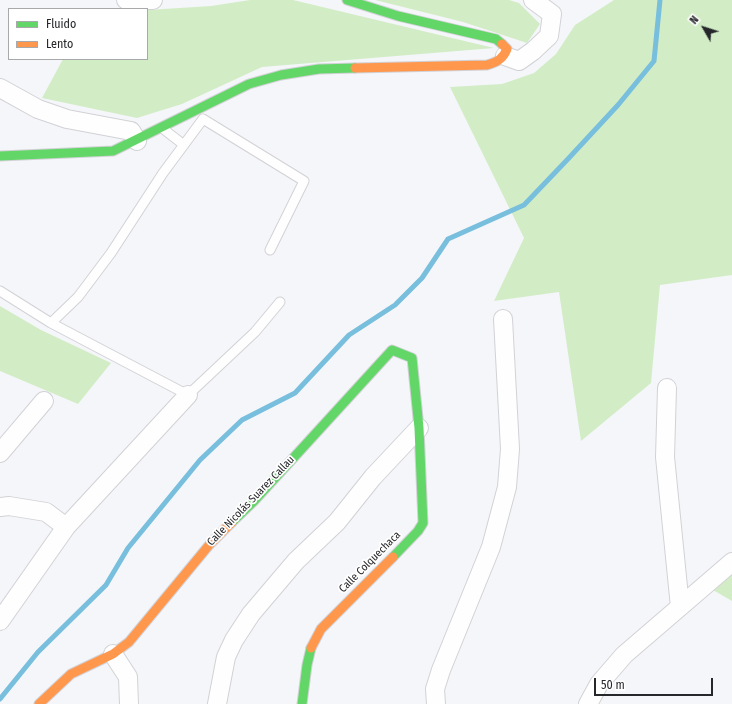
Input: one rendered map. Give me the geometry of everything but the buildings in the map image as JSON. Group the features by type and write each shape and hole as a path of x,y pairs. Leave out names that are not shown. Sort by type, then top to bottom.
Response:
{"street":[{"path":"126,0 153,0"},
{"path":"0,156 113,151 137,141 161,127 249,84 280,76 319,69 488,65 498,62 505,56 507,49 496,38 398,16 346,0"},
{"path":"505,56 519,61 533,51 549,36 552,14 532,0"},
{"path":"0,88 38,109 67,119 131,131 137,141"},
{"path":"436,704 435,689 441,670 491,547 507,487 510,449 503,319"},
{"name":"Calle Nicolás Suarez Callau","path":"39,704 71,674 113,654 129,642 205,549 254,501 392,350 412,358 419,428"},
{"path":"667,388 665,457 680,607"},
{"path":"0,621 66,527 188,395"},
{"path":"0,453 44,401"},
{"path":"217,704 226,657 234,640 251,614 296,561 337,522 373,477 419,428"},
{"name":"Calle Colquechaca","path":"302,704 308,651 312,640 321,629 418,531 423,523 419,428"},
{"path":"0,507 9,506 46,512 66,527"},
{"path":"588,704 599,684 624,655 732,562"},
{"path":"113,654 128,677 129,704"}],"lane":[{"path":"52,323 78,297 111,253 163,173 203,119 304,181 270,250"},
{"path":"161,127 184,145"},
{"path":"0,291 52,323 188,395 255,332 280,302"}],"green space":[{"path":"250,0 293,0 494,48 262,67 182,104 137,118 42,98 62,60 148,60 148,10 211,6"},
{"path":"375,0 509,0 519,3 540,24 527,43 463,22"},
{"path":"614,0 732,0 732,275 660,285 651,383 581,441 559,292 494,301 524,238 450,87 502,84 534,73 556,54 575,25"},
{"path":"0,306 41,330 111,363 78,404 0,371"},
{"path":"732,573 732,601 713,590"}],"waterway":[{"path":"0,699 38,652 106,585 128,548 200,460 242,420 295,393 349,335 395,305 422,278 448,239 524,205 567,160 618,105 654,61 660,0"}],"traffic: fast":[{"path":"347,0 398,16 496,39 502,44"},
{"path":"0,156 113,151 249,84 281,75 319,69 355,68"},
{"path":"232,522 254,501 392,350 412,358 419,428 423,523 418,531 393,557"},
{"path":"302,704 307,665 311,648"}],"traffic: slow":[{"path":"355,68 487,65 502,58 507,49 502,44"},
{"path":"39,704 71,674 113,654 129,642 210,544 232,522"},
{"path":"311,648 321,629 393,557"}]}
